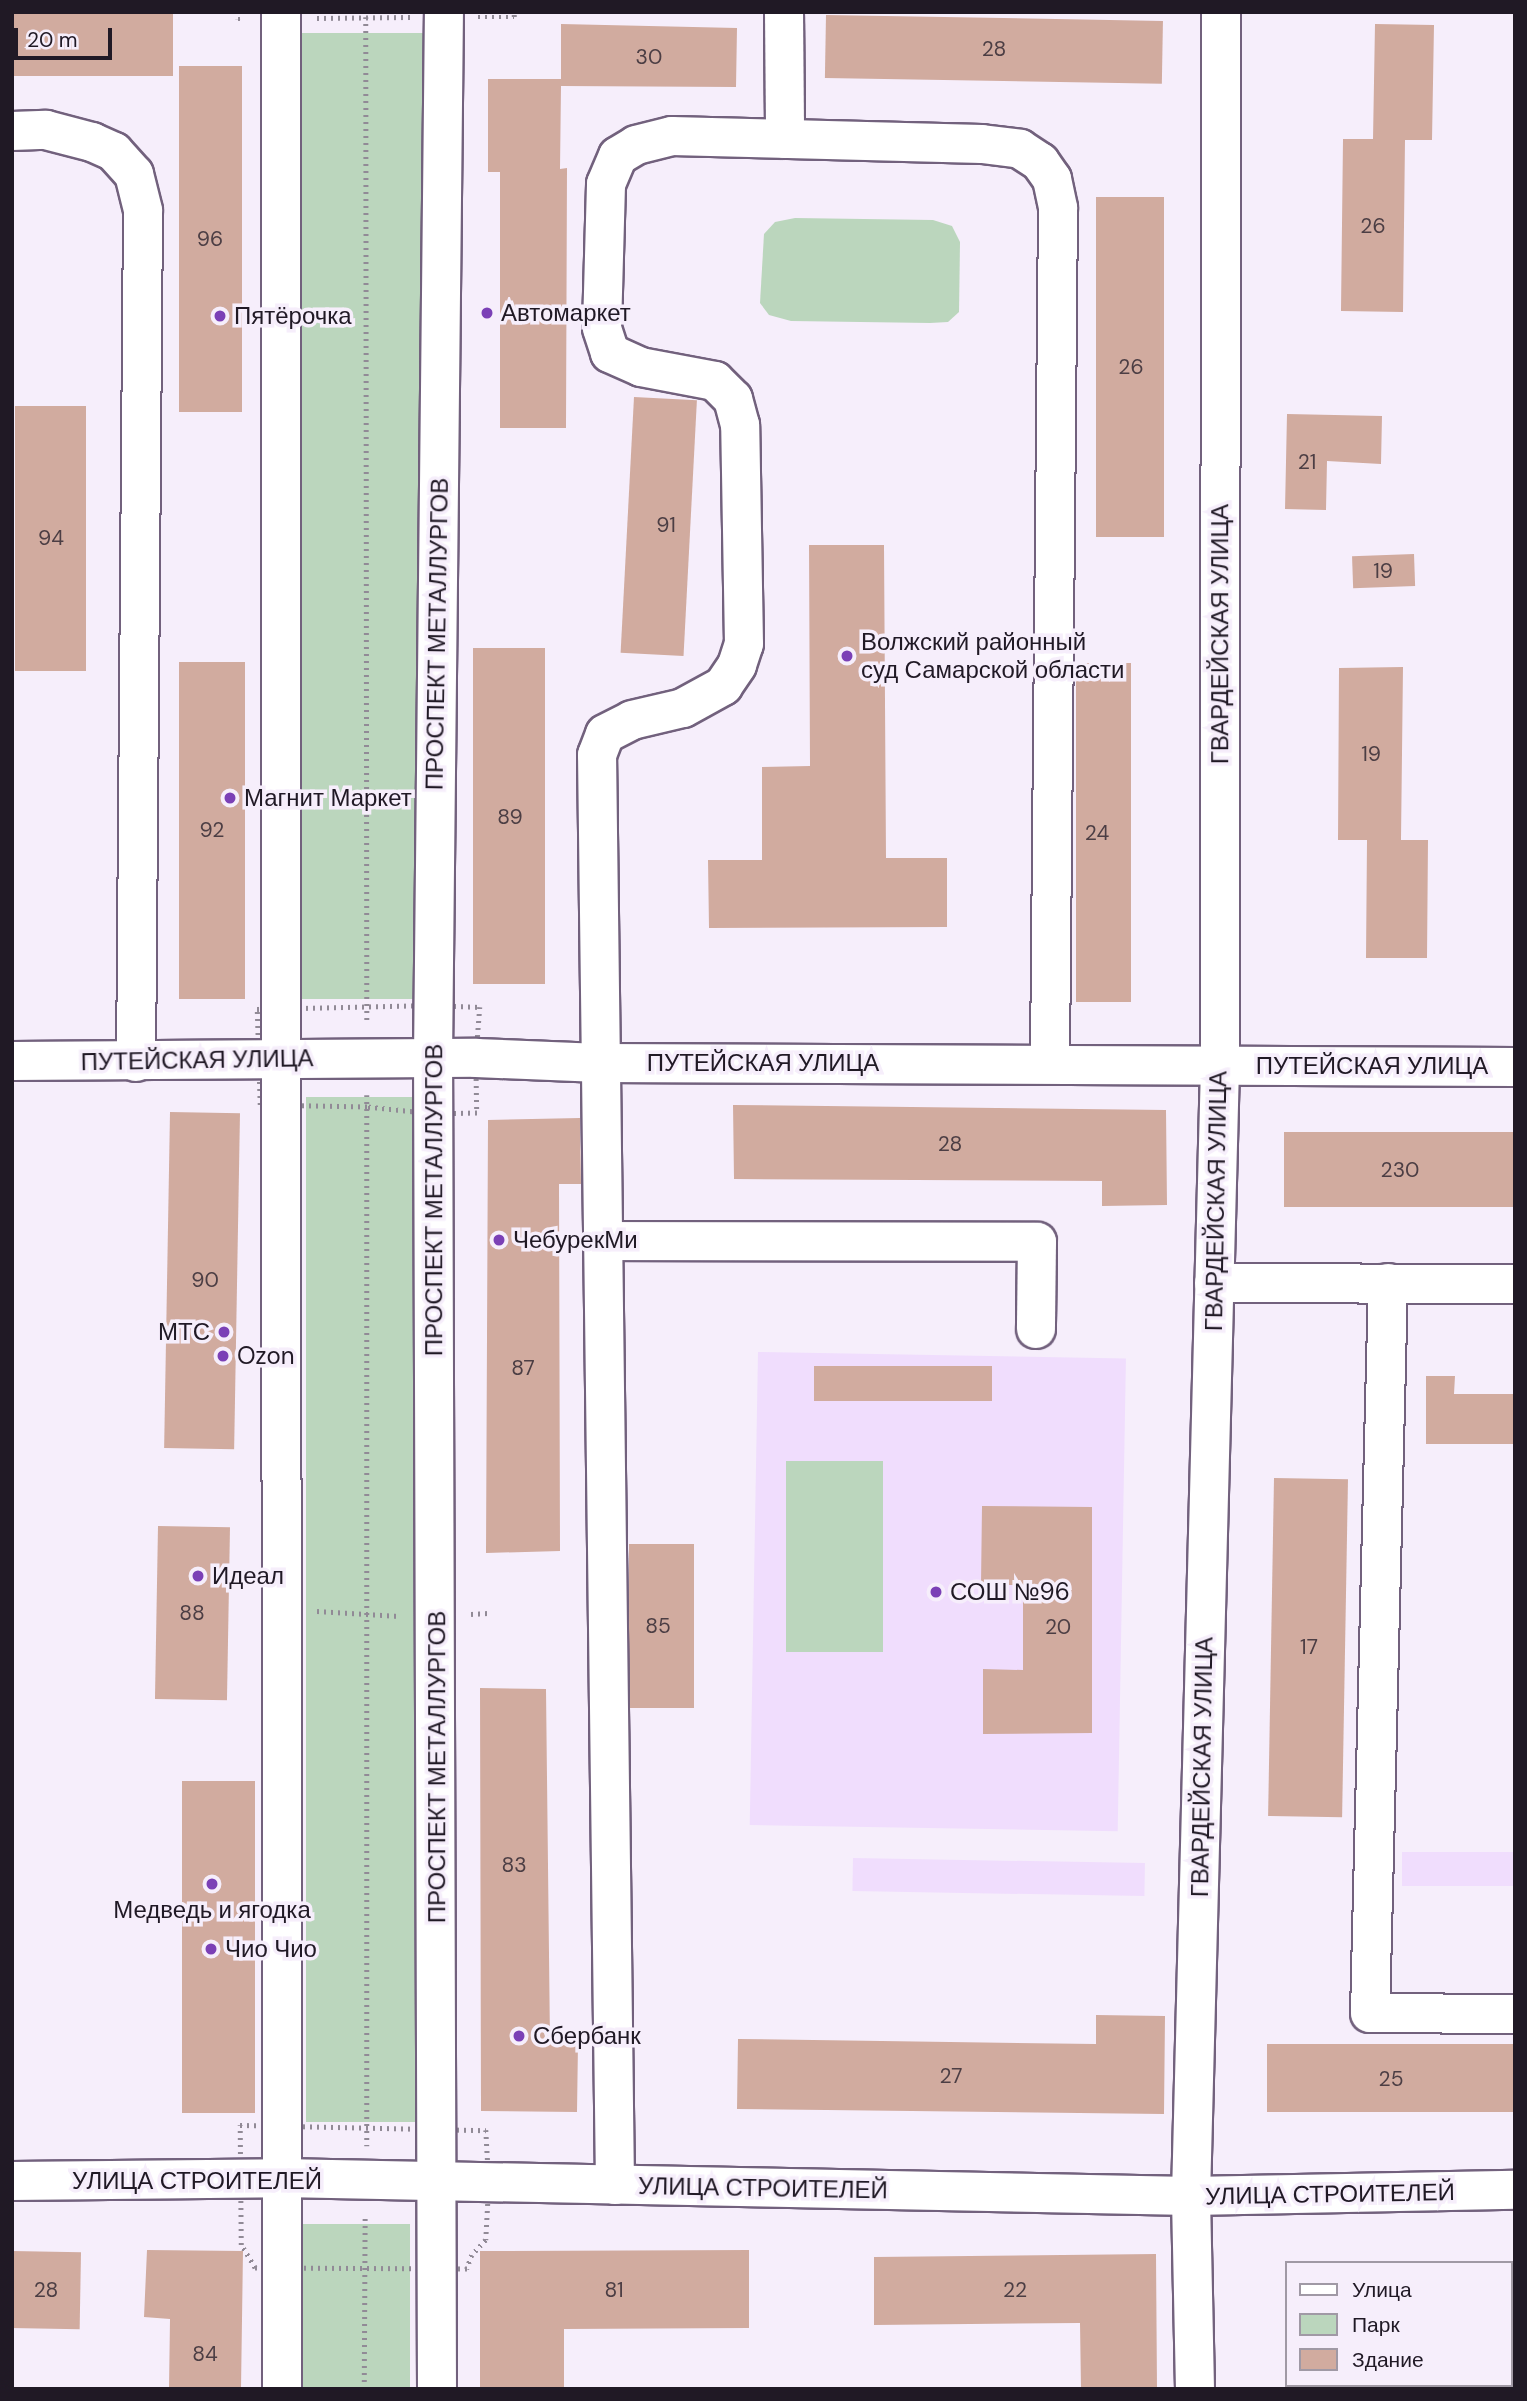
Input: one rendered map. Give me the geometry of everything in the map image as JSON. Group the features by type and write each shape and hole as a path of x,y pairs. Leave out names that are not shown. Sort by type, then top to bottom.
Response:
{"street":[{"path":"784,12 785,139"},
{"name":"ГВАРДЕЙСКАЯ УЛИЦА","path":"1195,2389 1191,2196 1220,1065 1221,12"},
{"path":"281,15 269,1008 281,1059 271,1105 282,1608 282,2389"},
{"name":"ПРОСПЕКТ МЕТАЛЛУРГОВ","path":"437,2389 437,1617 433,1005 444,15"},
{"path":"12,131 46,130 114,152 134,174 143,211 136,1062"},
{"path":"615,2185 597,755 605,734 632,720 683,708 723,686 737,664 744,645 740,425 733,399 715,381 641,367 610,353 602,328 606,184 618,156 636,145 673,136 982,144 1020,149 1040,162 1052,179 1058,208 1051,1064"},
{"name":"ПУТЕЙСКАЯ УЛИЦА","path":"12,1061 433,1058 600,1063 1515,1067"},
{"path":"602,1241 1037,1242 1036,1329"},
{"path":"1214,1283 1515,1284"},
{"path":"1388,1283 1370,2013 1515,2014"},
{"name":"УЛИЦА СТРОИТЕЛЕЙ","path":"12,2181 282,2178 366,2182 1191,2196 1515,2190"}],"path":[{"path":"238,12 238,19 281,15 514,17 514,12"},
{"path":"364,2389 368,2126 366,17"},
{"path":"269,1008 433,1005 480,1007"},
{"path":"271,1105 367,1107 433,1114 477,1113"},
{"path":"282,1608 437,1617 488,1613"},
{"path":"240,2125 486,2130"},
{"path":"241,2245 255,2268 467,2269 472,2255"}],"shaded area":[{"name":"СОШ №96","path":"758,1352 1126,1358 1118,1831 750,1825"},
{"path":"1402,1852 1515,1852 1515,1886 1402,1886"},
{"path":"853,1858 1145,1863 1144,1896 852,1891"}],"green space":[{"path":"300,33 429,33 429,999 300,999"},
{"path":"795,218 933,220 952,226 960,242 959,312 948,322 930,323 791,321 769,315 760,303 764,234 775,222"},
{"path":"306,1097 422,1097 422,2122 306,2122"},
{"path":"786,1461 883,1461 883,1652 786,1652"},
{"path":"298,2224 410,2224 410,2389 298,2389"}],"building":[{"path":"13,13 173,13 173,76 13,76"},
{"path":"826,15 1163,21 1162,84 825,78"},
{"path":"561,24 737,28 736,87 561,86 560,169 567,168 566,428 500,428 500,172 488,172 488,79 561,79"},
{"path":"1375,24 1434,25 1432,140 1405,140 1403,312 1341,311 1343,139 1373,139"},
{"path":"179,66 242,66 242,412 179,412"},
{"path":"1096,197 1164,197 1164,537 1096,537"},
{"path":"634,397 697,400 684,656 621,653"},
{"path":"15,406 86,406 86,671 15,671"},
{"path":"1287,414 1382,416 1381,464 1327,461 1326,510 1285,509"},
{"name":"Волжский районный суд Самарской области","path":"809,545 884,545 886,858 947,858 947,927 709,928 708,860 762,860 762,767 810,766"},
{"path":"1414,554 1415,586 1353,588 1352,556"},
{"path":"473,648 545,648 545,984 473,984"},
{"path":"179,662 245,662 245,999 179,999"},
{"path":"1076,663 1131,663 1131,1002 1076,1002"},
{"path":"1403,667 1401,840 1428,840 1427,958 1366,958 1367,840 1338,840 1339,668"},
{"path":"733,1105 1166,1110 1167,1205 1102,1206 1102,1181 734,1179"},
{"path":"170,1112 240,1113 234,1449 164,1448"},
{"path":"580,1118 581,1184 559,1184 560,1551 486,1553 488,1120"},
{"path":"1284,1132 1515,1132 1515,1207 1284,1207"},
{"path":"814,1366 992,1366 992,1401 814,1401"},
{"path":"1426,1376 1455,1376 1454,1394 1515,1394 1515,1444 1426,1444"},
{"path":"1274,1478 1348,1479 1342,1817 1268,1816"},
{"path":"982,1506 1092,1507 1092,1733 983,1734 983,1669 1023,1670 1023,1585 981,1585"},
{"path":"158,1526 230,1527 227,1700 155,1699"},
{"path":"629,1544 694,1544 694,1708 629,1708"},
{"path":"480,1688 546,1689 550,2042 578,2043 577,2112 481,2111"},
{"path":"182,1781 255,1781 255,2113 182,2113"},
{"path":"1096,2015 1165,2016 1164,2114 737,2109 738,2039 1096,2044"},
{"path":"1267,2044 1515,2044 1515,2112 1267,2112"},
{"path":"147,2250 243,2251 241,2389 169,2389 170,2319 144,2317"},
{"path":"749,2250 749,2328 564,2329 564,2389 480,2389 480,2251"},
{"path":"12,2251 81,2252 80,2329 12,2328"},
{"path":"1156,2254 1157,2389 1081,2389 1080,2323 874,2325 874,2257"}],"place":[{"name":"Автомаркет","path":"487,313"},
{"name":"Пятёрочка","path":"220,316"},
{"name":"Волжский районный суд Самарской области","path":"847,656"},
{"name":"Магнит Маркет","path":"230,798"},
{"name":"ЧебурекМи","path":"499,1240"},
{"name":"МТС","path":"224,1332"},
{"name":"Ozon","path":"223,1356"},
{"name":"Идеал","path":"198,1576"},
{"name":"СОШ №96","path":"936,1592"},
{"name":"Медведь и ягодка","path":"212,1884"},
{"name":"Чио Чио","path":"211,1949"},
{"name":"Сбербанк","path":"519,2036"}]}
